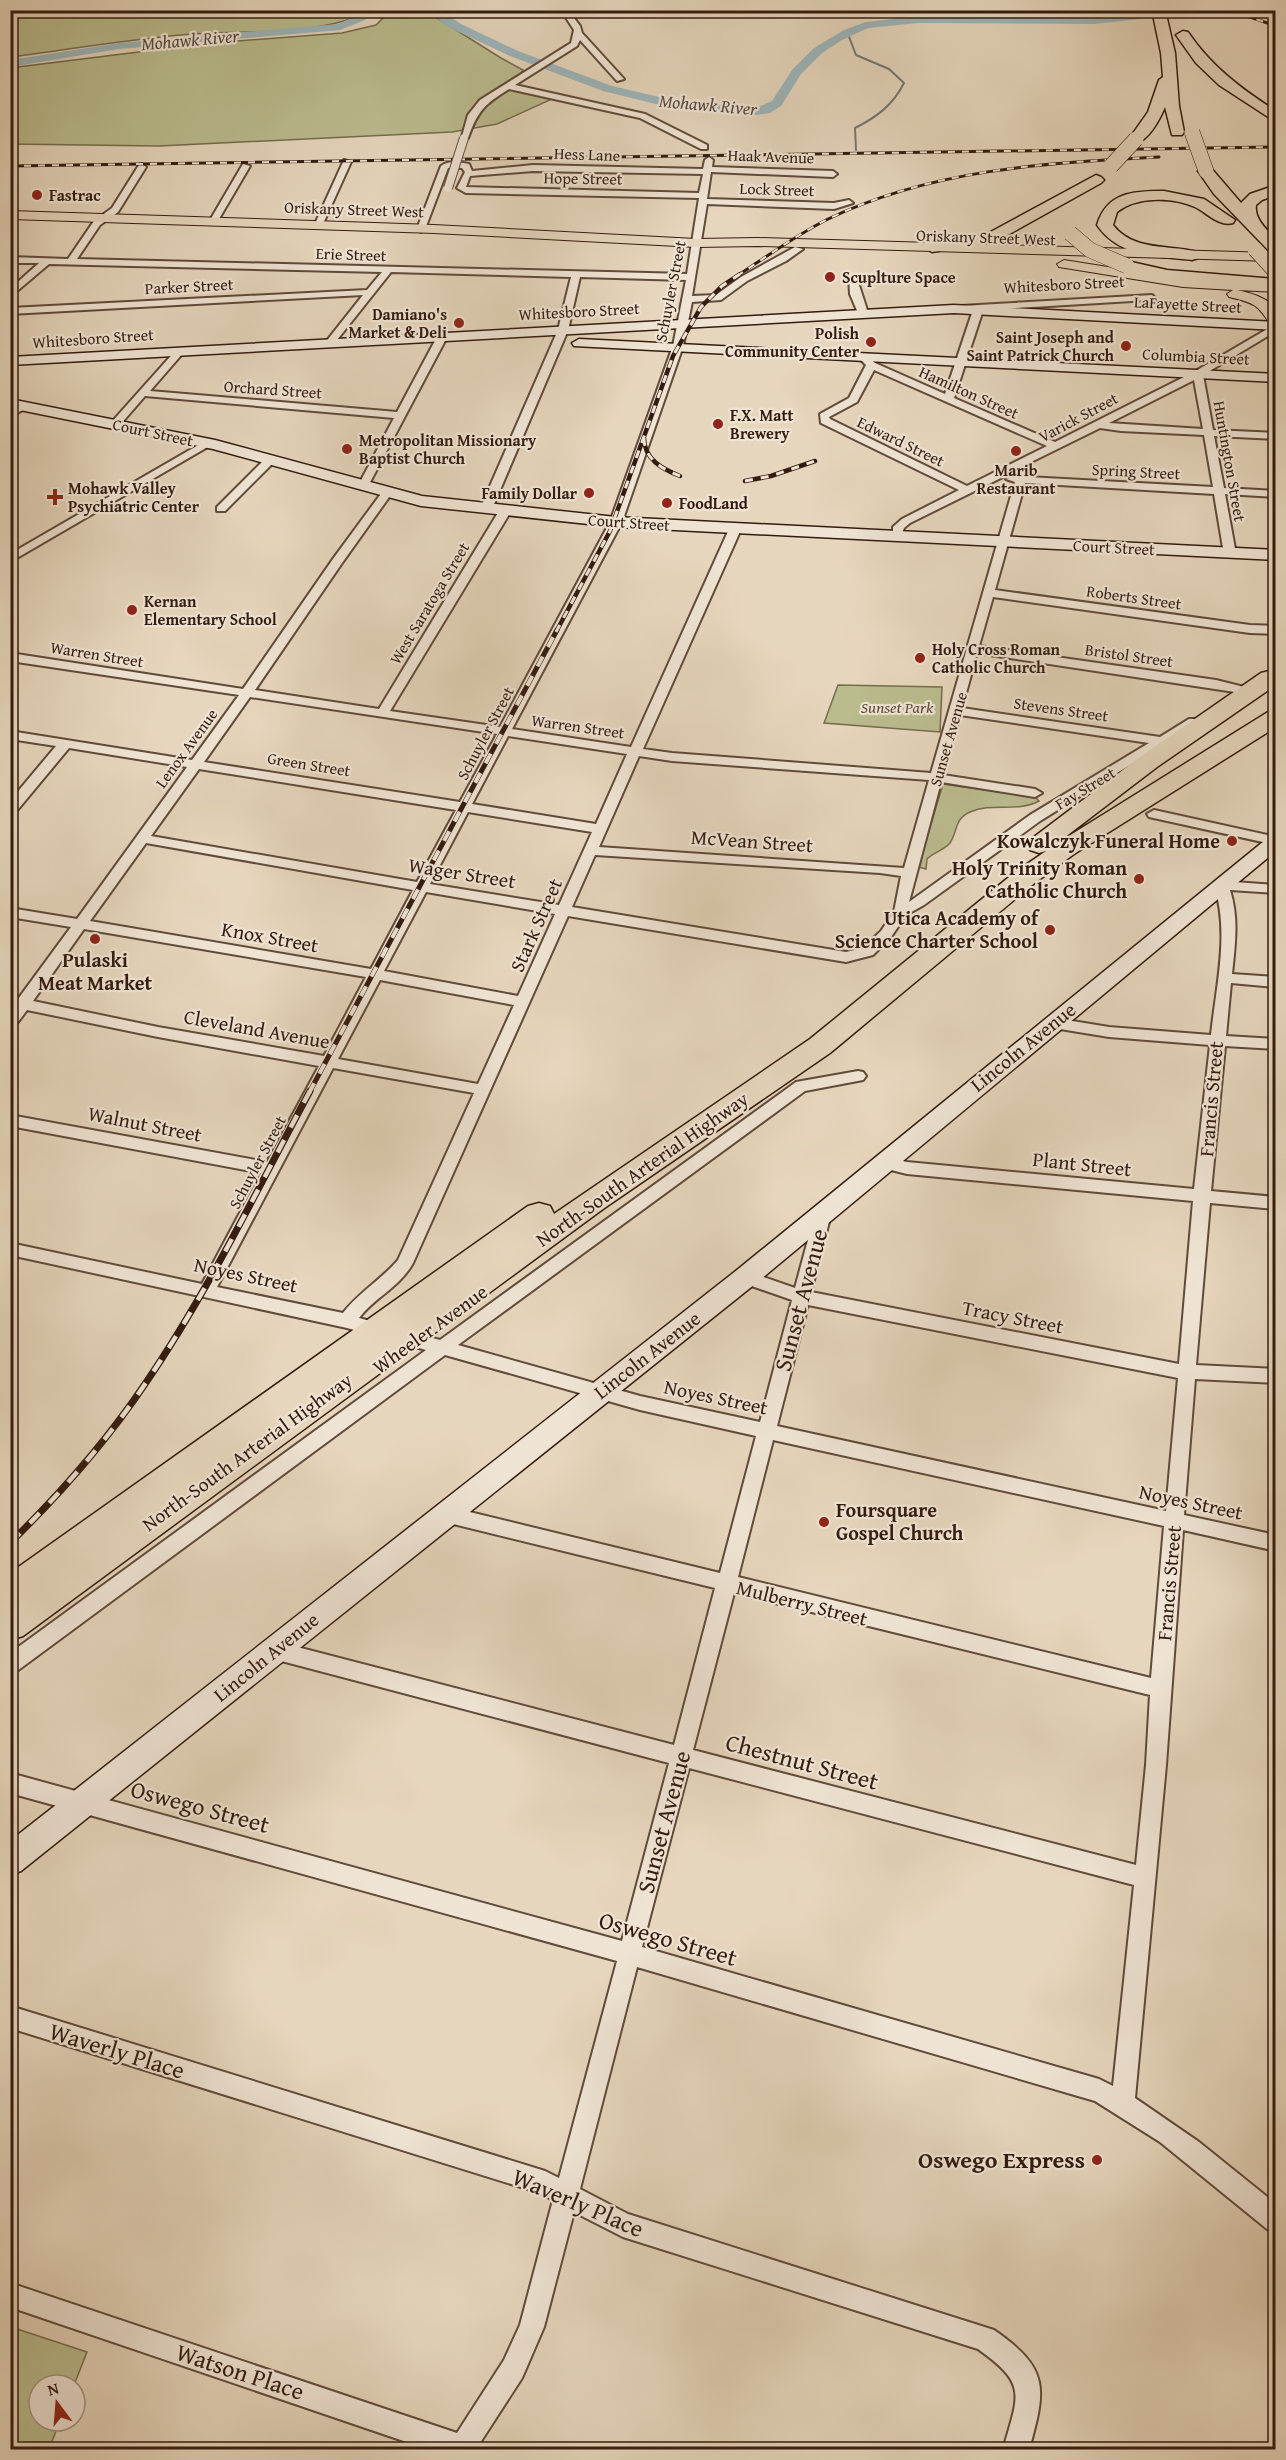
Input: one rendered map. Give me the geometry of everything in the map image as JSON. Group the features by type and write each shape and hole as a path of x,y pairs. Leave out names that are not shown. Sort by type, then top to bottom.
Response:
{"highway":[{"path":"1158,10 1168,53 1172,106 1185,132 1198,171 1200,189 1275,272"},
{"path":"1187,67 1181,28 1193,53 1212,71 1229,87 1275,117"},
{"path":"1168,53 1167,77 1161,101 1148,126 1096,180 1070,220 1090,250 1127,266 1167,275 1275,286"},
{"path":"1185,132 1191,115"},
{"path":"1198,171 1220,191 1275,251"},
{"path":"932,247 989,239 1096,180"},
{"path":"1258,231 1247,212 1248,204 1256,196 1275,190"},
{"path":"1090,255 1110,209 1130,199 1149,197 1187,199 1202,204 1227,220"},
{"path":"1105,225 1110,233 1127,245 1192,255"},
{"path":"1127,266 1193,275 1275,277"},
{"path":"1016,863 1130,777 1273,681"},
{"name":"North-South Arterial Highway","path":"10,1625 377,1329 593,1201 820,1046 1023,879 1257,706 1273,681"},
{"name":"North-South Arterial Highway","path":"10,1593 377,1329 824,1019 1016,863 1257,706"}],"main road":[{"name":"Oriskany Street West","path":"10,215 318,226 431,226 731,247 966,254 1192,255 1275,251"},
{"name":"Oriskany Street West","path":"696,243 758,242 932,247 1275,266"},
{"path":"966,254 1058,263 1183,283 1275,286"},
{"path":"1104,270 1149,282 1245,296 1269,309 1275,325"}],"street":[{"path":"564,10 574,22 579,35 620,79"},
{"path":"444,198 476,110 483,102 567,51 579,35"},
{"path":"508,86 642,116 704,147"},
{"path":"318,226 347,162"},
{"path":"431,226 445,166 457,164 466,166 469,169 467,174"},
{"path":"213,222 246,166"},
{"path":"70,262 97,223 115,210 142,167"},
{"name":"Haak Avenue","path":"708,167 833,174"},
{"name":"Hess Lane","path":"467,174 533,168 708,167"},
{"name":"Schuyler Street","path":"207,1290 616,522 677,348 688,300 708,167"},
{"name":"Hope Street","path":"467,174 461,189 704,199"},
{"name":"Lock Street","path":"704,199 834,206 849,203"},
{"path":"688,300 718,298 754,273 798,249"},
{"name":"Erie Street","path":"10,260 576,276 691,277"},
{"path":"10,294 47,261"},
{"path":"330,344 388,270"},
{"path":"486,509 561,336 576,276"},
{"path":"852,279 863,313"},
{"name":"Parker Street","path":"10,311 369,293"},
{"name":"Whitesboro Street","path":"561,336 683,324 1149,297"},
{"name":"LaFayette Street","path":"954,309 1275,325"},
{"path":"948,399 978,310"},
{"name":"Varick Street","path":"897,534 899,527 906,521 1198,374 1275,325"},
{"name":"Whitesboro Street","path":"10,361 469,336"},
{"name":"Columbia Street","path":"469,336 561,336 677,348 867,361 961,362 1275,378"},
{"path":"363,486 442,337"},
{"path":"115,424 180,351"},
{"name":"Hamilton Street","path":"867,361 1055,446"},
{"name":"Edward Street","path":"867,361 853,400 823,417 825,421 969,491"},
{"name":"Huntington Street","path":"1198,374 1230,554"},
{"name":"Orchard Street","path":"143,393 401,415"},
{"path":"10,414 18,405"},
{"name":"Court Street","path":"18,405 207,443 422,501 486,509 616,522 897,534 1270,557"},
{"path":"1097,424 1275,436"},
{"path":"10,559 207,443"},
{"path":"221,509 270,460"},
{"name":"Sunset Avenue","path":"901,912 1026,461"},
{"name":"Spring Street","path":"996,477 1275,494"},
{"name":"Lenox Avenue","path":"10,1022 387,493"},
{"name":"West Saratoga Street","path":"382,714 505,511"},
{"name":"Stark Street","path":"377,1329 362,1302 391,1280 405,1263 592,852 736,527"},
{"name":"Roberts Street","path":"989,593 1239,628 1275,630"},
{"name":"Bristol Street","path":"973,649 1216,684 1257,706"},
{"name":"Warren Street","path":"10,657 672,757 937,778 1035,794"},
{"name":"Fay Street","path":"901,912 919,902 1035,818 1162,741 1257,706"},
{"name":"Stevens Street","path":"956,711 1162,741"},
{"name":"Green Street","path":"10,735 602,828"},
{"path":"10,810 66,743"},
{"path":"1154,814 1275,841"},
{"name":"Wager Street","path":"141,838 846,957 868,952 886,934 901,912"},
{"name":"Lincoln Avenue","path":"10,1860 746,1277 1275,841"},
{"name":"McVean Street","path":"592,852 868,868 910,873"},
{"path":"1221,885 1275,889"},
{"name":"Francis Street","path":"1123,2102 1143,1877 1156,1765 1160,1689 1202,1197 1229,929 1228,906 1221,885"},
{"name":"Knox Street","path":"10,912 375,974 523,1002"},
{"path":"1224,978 1275,982"},
{"name":"Cleveland Avenue","path":"23,1004 328,1063 484,1090"},
{"path":"1054,1023 1106,1032 1275,1044"},
{"name":"Wheeler Avenue","path":"10,1665 801,1086 858,1076"},
{"name":"Walnut Street","path":"10,1120 271,1169"},
{"name":"Plant Street","path":"885,1163 907,1168 1275,1203"},
{"name":"Sunset Avenue","path":"464,2449 513,2369 532,2326 823,1214"},
{"name":"Noyes Street","path":"10,1249 207,1290 377,1329 600,1392 767,1431 1275,1543"},
{"name":"Tracy Street","path":"746,1277 802,1297 1119,1361 1188,1371 1275,1376"},
{"name":"Mulberry Street","path":"445,1514 1160,1689"},
{"name":"Chestnut Street","path":"274,1650 971,1834 1143,1877"},
{"name":"Oswego Street","path":"10,1783 629,1954 1099,2091 1123,2102 1149,2119 1275,2220"},
{"name":"Waverly Place","path":"10,2017 545,2183 623,2225 985,2339 1006,2353 1027,2376 1030,2397 1016,2450"},
{"name":"Watson Place","path":"10,2295 464,2449"}],"green space":[{"path":"354,10 359,16 319,27 169,36 11,57 11,11"},
{"path":"390,11 426,11 523,70 512,88 552,99 497,124 452,132 159,146 11,144 10,68 211,43 342,33 376,25"},
{"path":"896,11 1091,11 1092,18 1032,20 904,16"},
{"name":"Sunset Park","path":"838,685 942,687 940,732 824,723"},
{"path":"943,784 1035,797 1039,801 1030,805 987,808 970,812 961,818 950,843 927,859 926,869 918,867"},
{"path":"11,2327 87,2352 79,2373 27,2373 27,2433 55,2433 49,2449 11,2449"}],"waterway":[{"name":"Mohawk River","path":"10,64 119,46 340,27 361,18 358,10"},
{"name":"Mohawk River","path":"433,10 457,27 514,53 608,89 672,104 756,112 777,104 796,73 809,58 838,37 866,25 918,20 1073,22 1137,17 1182,10"},
{"path":"848,34 856,55 889,69 904,83 884,110 855,128 856,150"}],"railway":[{"path":"1230,10 1276,26"},
{"path":"10,166 1276,147"},
{"path":"737,276 826,220 906,189 947,179 1031,166 1159,157"},
{"path":"556,632 610,531 673,356 701,307 722,286 737,276"},
{"path":"644,438 647,452 655,462 680,476"},
{"path":"745,481 771,476 815,461"},
{"path":"309,1093 557,630"},
{"path":"10,1543 82,1467 145,1384 211,1277 310,1091"}],"place":[{"name":"Fastrac","path":"37,195"},
{"name":"Scuplture Space","path":"830,277"},
{"name":"Damiano's Market & Deli","path":"459,323"},
{"name":"Polish Community Center","path":"871,342"},
{"name":"Saint Joseph and Saint Patrick Church","path":"1126,346"},
{"name":"F.X. Matt Brewery","path":"718,424"},
{"name":"Metropolitan Missionary Baptist Church","path":"347,449"},
{"name":"Marib Restaurant","path":"1016,451"},
{"name":"Family Dollar","path":"589,493"},
{"name":"Mohawk Valley Psychiatric Center","path":"55,497"},
{"name":"FoodLand","path":"667,503"},
{"name":"Kernan Elementary School","path":"132,610"},
{"name":"Holy Cross Roman Catholic Church","path":"920,658"},
{"name":"Kowalczyk Funeral Home","path":"1232,841"},
{"name":"Holy Trinity Roman Catholic Church","path":"1139,879"},
{"name":"Utica Academy of Science Charter School","path":"1050,930"},
{"name":"Pulaski Meat Market","path":"95,939"},
{"name":"Foursquare Gospel Church","path":"824,1522"},
{"name":"Oswego Express","path":"1097,2160"}]}
